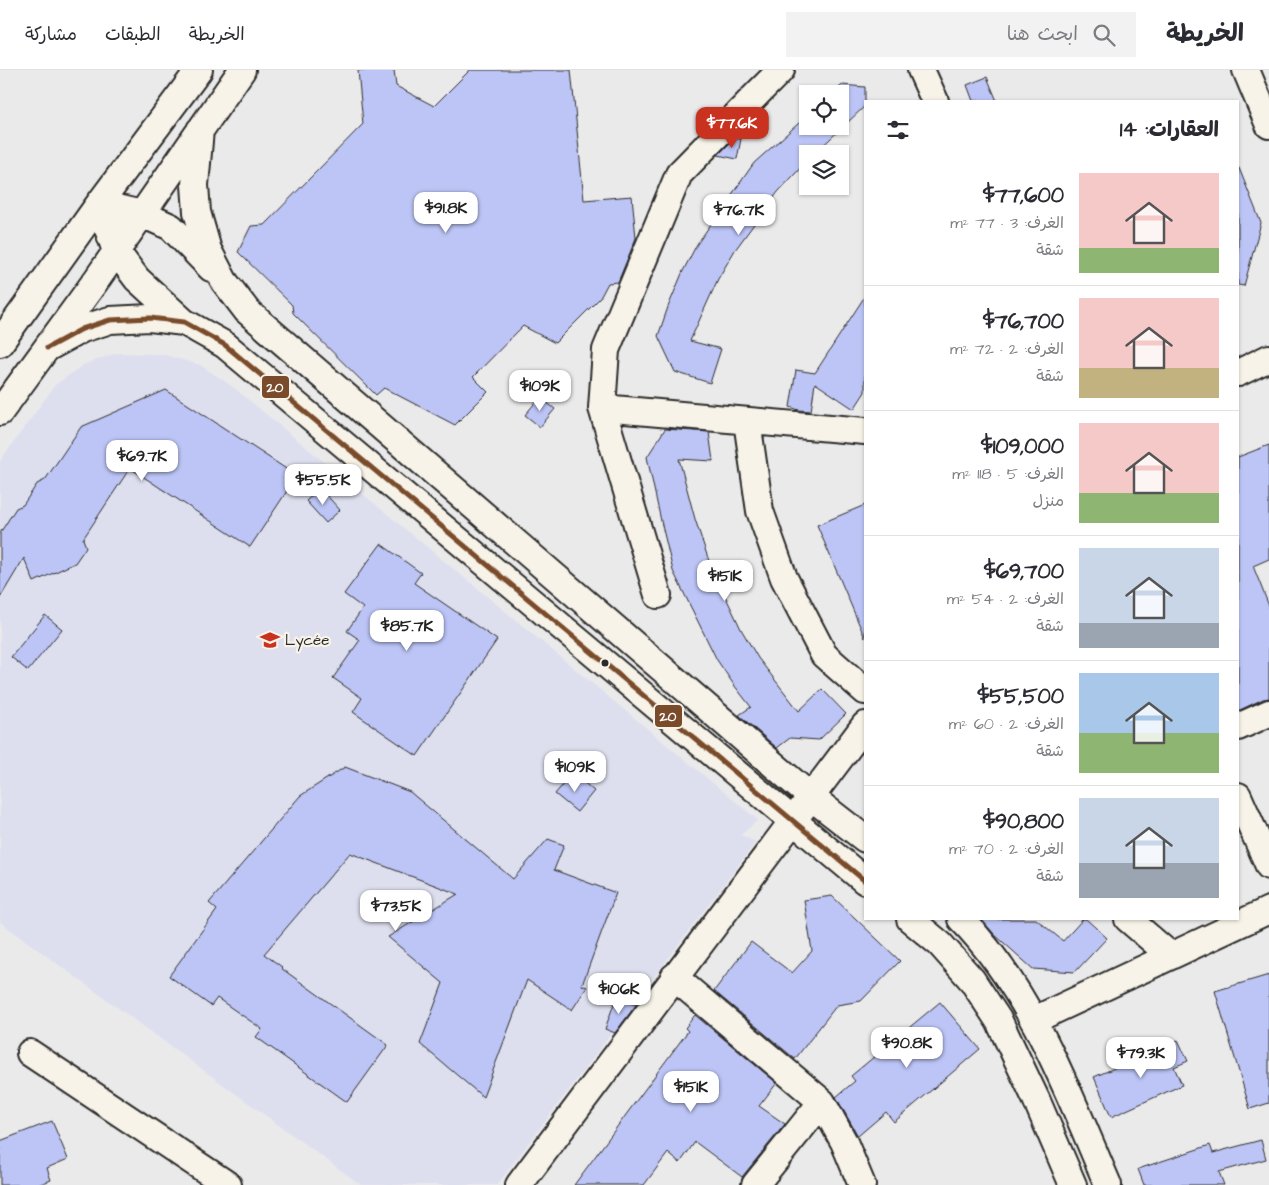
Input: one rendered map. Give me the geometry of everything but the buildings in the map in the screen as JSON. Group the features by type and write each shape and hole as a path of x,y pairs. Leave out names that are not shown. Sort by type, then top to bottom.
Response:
{"street":[{"path":"0,343 99,204 199,70"},
{"path":"0,412 116,251 242,70"},
{"path":"658,595 602,408 606,350 679,174 781,70"},
{"path":"921,70 935,100"},
{"path":"1246,70 1269,125"},
{"path":"200,130 195,185 197,212 208,250 224,281"},
{"path":"99,204 142,214 171,227 224,281 247,311 811,797 864,838"},
{"path":"99,204 116,251 137,279 184,322 225,345 864,880"},
{"path":"47,348 82,329 110,320 150,318 184,322"},
{"path":"1239,372 1269,358"},
{"path":"602,408 864,431"},
{"path":"748,421 760,511 784,578 824,655 864,690"},
{"path":"1239,727 1269,713"},
{"path":"520,1184 864,726"},
{"path":"1239,798 1269,866"},
{"path":"1034,1020 1269,910"},
{"path":"911,920 940,944 972,980 999,1021 1036,1099 1073,1185"},
{"path":"962,920 977,935 1004,971 1034,1020 1062,1078 1108,1185"},
{"path":"1129,920 1171,956"},
{"path":"674,978 822,1102 844,1142 862,1185"},
{"path":"30,1052 228,1185"},
{"path":"755,1185 822,1102"}],"shaded area":[{"name":"Lycée","path":"116,353 162,354 200,365 232,386 758,820 741,835 756,842 497,1185 361,1185 0,922 0,461 55,385 83,365"}],"transit line":[{"name":"20","path":"47,348 82,329 110,320 150,318 184,322 225,345 864,880"}],"place":[{"name":"Lycée","path":"270,640"}]}
